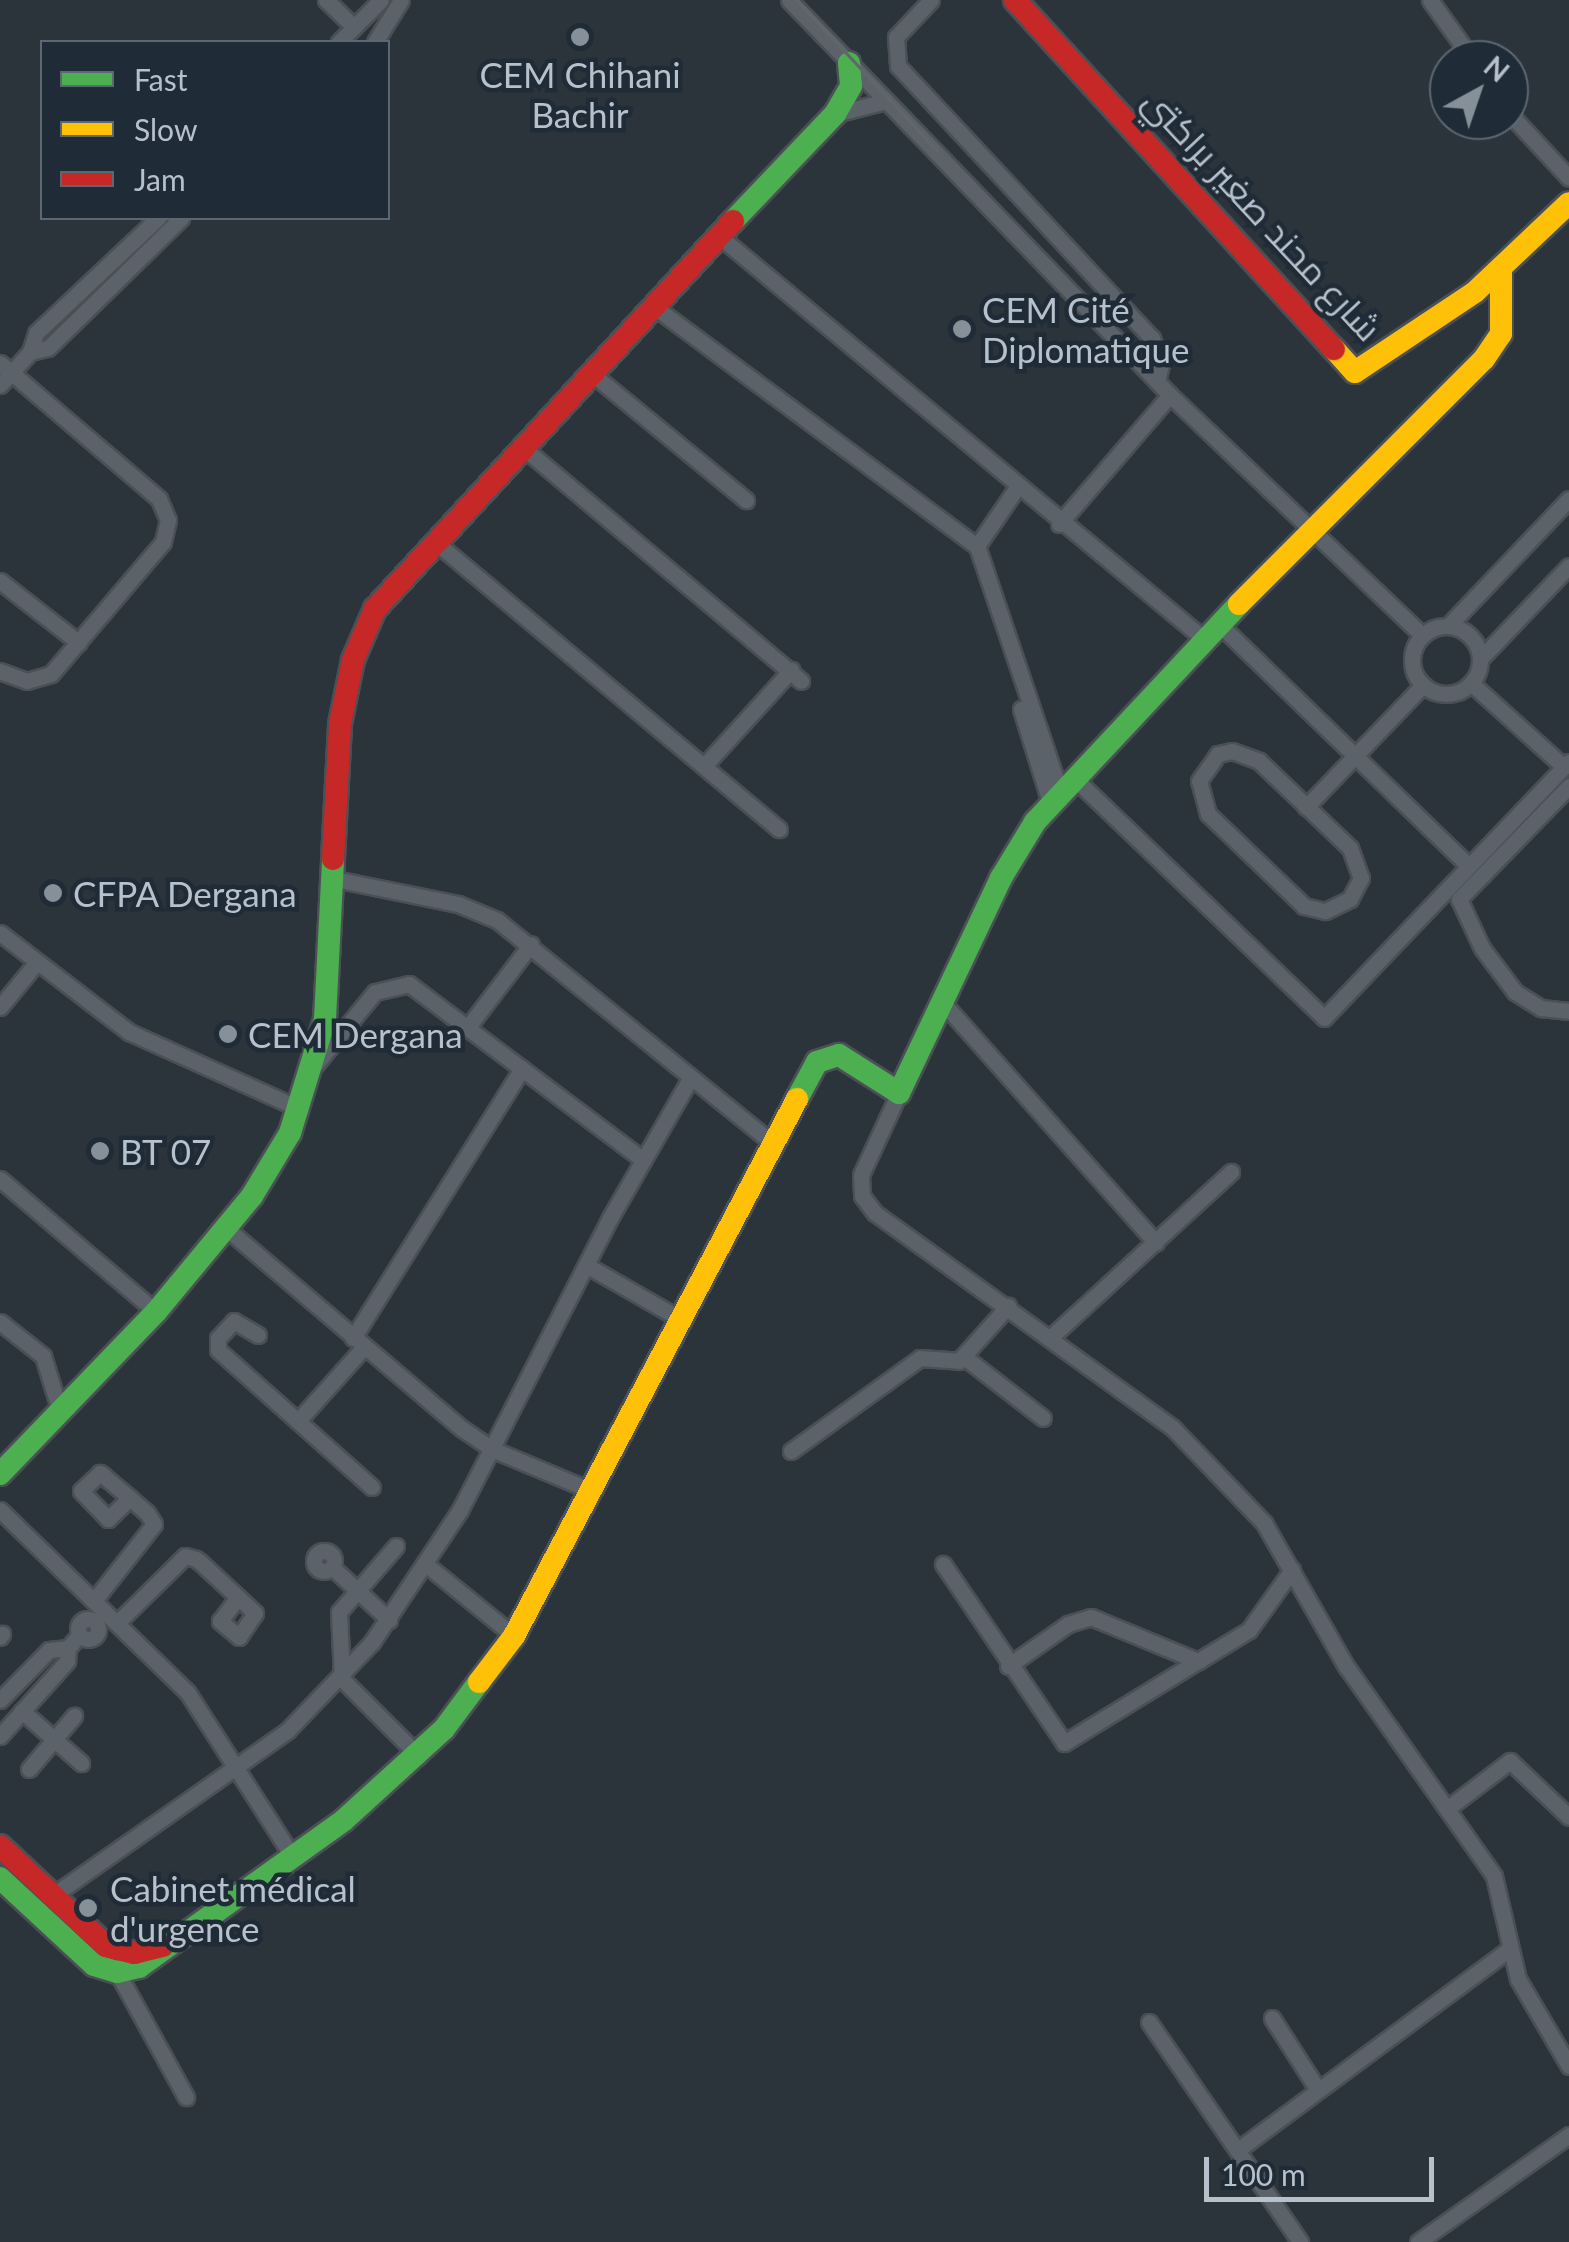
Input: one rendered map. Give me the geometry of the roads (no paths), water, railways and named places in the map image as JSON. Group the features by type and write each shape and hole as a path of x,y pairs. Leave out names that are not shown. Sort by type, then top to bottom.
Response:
{"street":[{"path":"326,0 351,33 377,38 401,0"},
{"path":"351,33 381,0"},
{"path":"788,0 1157,382 1422,635"},
{"path":"931,0 896,38 894,60 1152,338 1161,364 1157,382"},
{"name":"شارع محند صغير براكتي","path":"1015,0 1356,372 1501,272 1569,203"},
{"path":"1430,0 1459,40"},
{"path":"0,1473 156,1312 226,1228 266,1176 300,1110 316,1064 329,975 337,746 352,660 386,594 520,444 836,114 851,86 849,63"},
{"path":"836,114 886,101"},
{"path":"1529,135 1569,178"},
{"path":"998,217 1020,196"},
{"path":"30,352 36,333 156,220"},
{"path":"0,670 14,679 40,680 79,643 164,542 168,520 159,498 3,373 30,352 48,348 179,220"},
{"path":"719,236 1059,524 1212,631 1355,756 1468,866"},
{"path":"1501,272 1501,334 1484,360 1212,631 1061,790 1001,878 860,1175 862,1196 875,1214 1052,1336 1174,1428 1264,1523 1346,1666 1494,1876 1508,1950 1569,2066"},
{"path":"652,306 977,546 1061,790"},
{"path":"590,372 746,500"},
{"path":"1059,524 1170,395"},
{"path":"520,444 796,675 704,766"},
{"path":"977,546 1016,489"},
{"path":"1422,635 1448,626 1569,499"},
{"path":"433,540 779,829"},
{"path":"1472,683 1480,658 1569,566"},
{"path":"0,581 79,643"},
{"path":"1448,626 1472,638 1480,658"},
{"path":"1422,635 1412,666 1423,685 1444,694 1472,683"},
{"path":"1021,709 1061,790 1324,1018 1568,764 1472,683"},
{"path":"1306,807 1423,685"},
{"path":"1218,754 1248,754 1306,807 1359,866 1358,888 1336,908 1304,906 1208,814 1199,781 1218,754"},
{"path":"1569,786 1459,899 1482,948 1515,992 1541,1008 1569,1011"},
{"path":"330,878 458,904 531,944 772,1143"},
{"path":"0,932 129,1032 300,1110"},
{"path":"468,1027 531,944"},
{"path":"0,1007 36,963"},
{"path":"316,1064 376,992 391,983 417,987 642,1159"},
{"path":"944,1004 1156,1243"},
{"path":"0,1846 40,1905 94,1964 117,1972 150,1963 294,1859 418,1756 514,1636 817,1062 827,1055 845,1058 899,1092"},
{"path":"298,1422 359,1342 522,1069"},
{"path":"40,1905 238,1766 342,1679 389,1620 428,1566 494,1450 642,1159 690,1079"},
{"path":"1052,1336 1231,1172"},
{"path":"0,1179 156,1312"},
{"path":"226,1228 494,1450 592,1491"},
{"path":"586,1265 682,1320"},
{"path":"963,1356 1008,1306"},
{"path":"258,1335 234,1321 218,1338 218,1350 372,1487"},
{"path":"0,1322 42,1356 60,1410"},
{"path":"791,1451 920,1358 963,1356 1043,1418"},
{"path":"0,1736 68,1661 68,1648 80,1634 93,1637 102,1603 154,1528 130,1498"},
{"path":"0,1510 120,1620 188,1692 294,1859"},
{"path":"396,1546 356,1590 337,1619 342,1679 418,1756"},
{"path":"120,1620 180,1557 196,1558 238,1597"},
{"path":"942,1564 1064,1743 1250,1630 1292,1570"},
{"path":"428,1566 514,1636"},
{"path":"332,1568 389,1620"},
{"path":"1008,1666 1068,1624 1091,1617 1198,1661"},
{"path":"2,1694 49,1650 68,1648"},
{"path":"22,1711 81,1763"},
{"path":"29,1769 74,1716"},
{"path":"1448,1808 1510,1761 1569,1816"},
{"path":"0,1878 114,1950 144,1952 188,1934"},
{"path":"1238,2148 1508,1950"},
{"path":"117,1972 186,2098"},
{"path":"1272,2018 1318,2090"},
{"path":"1149,2022 1300,2242"},
{"path":"1426,2240 1569,2135"}],"tram line":[{"path":"797,0 937,150"}],"place":[{"name":"CEM Chihani Bachir","path":"580,37"},
{"name":"CEM Cité Diplomatique","path":"962,329"},
{"name":"CFPA Dergana","path":"53,893"},
{"name":"CEM Dergana","path":"228,1034"},
{"name":"BT 07","path":"100,1151"},
{"name":"Cabinet médical d'urgence","path":"88,1908"}]}
